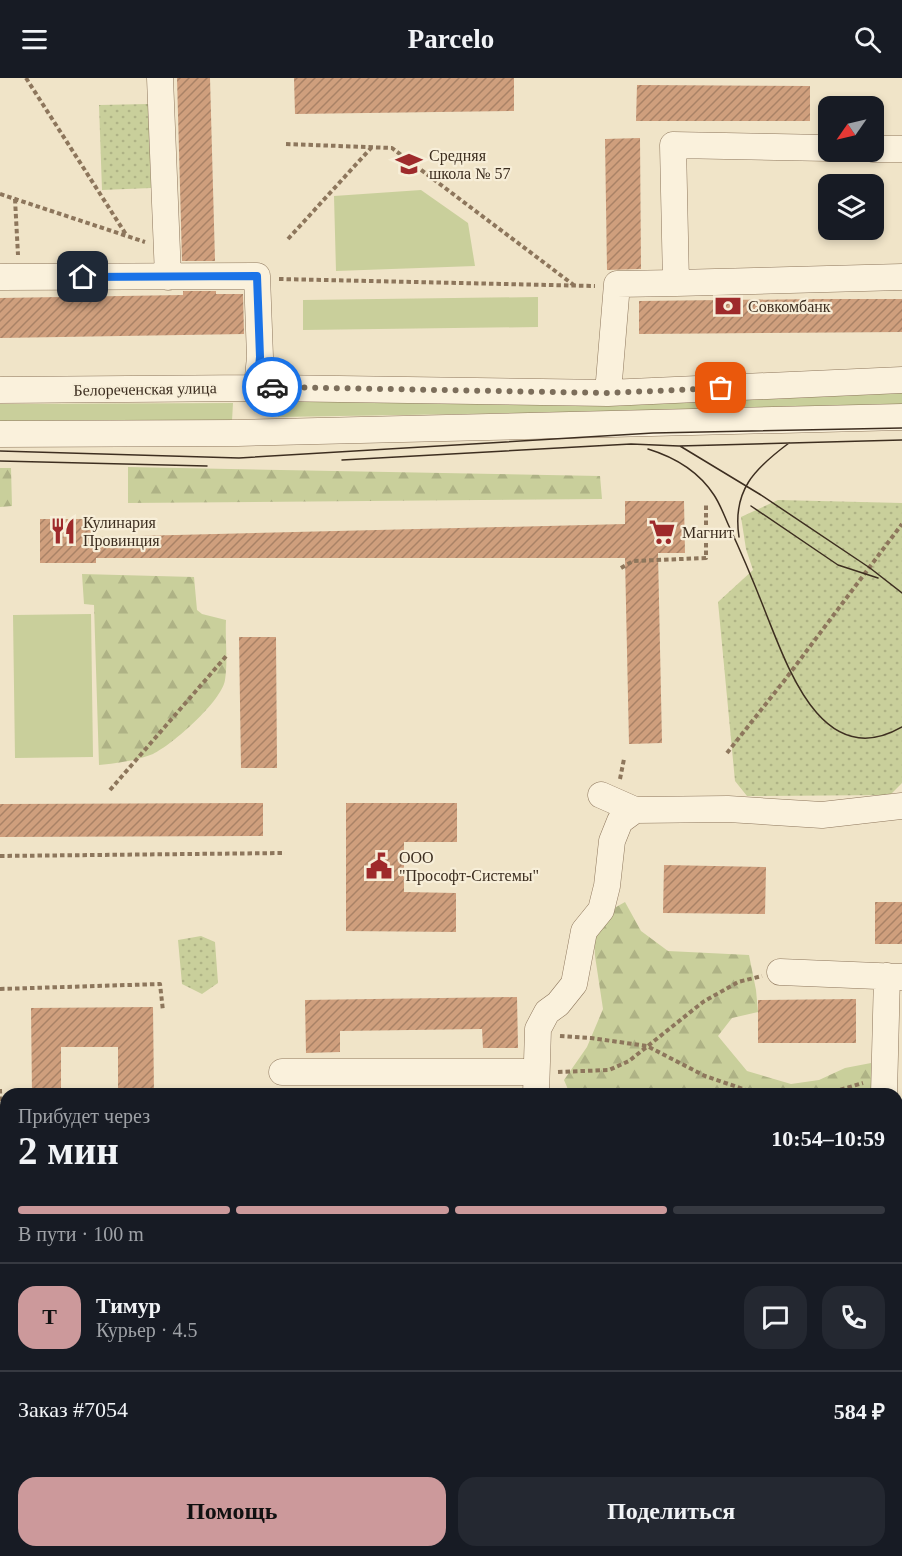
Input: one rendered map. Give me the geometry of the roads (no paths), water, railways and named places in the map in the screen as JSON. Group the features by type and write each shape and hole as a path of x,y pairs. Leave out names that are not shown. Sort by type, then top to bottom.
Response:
{"street":[{"path":"160,78 168,277"},
{"path":"676,283 673,145 818,148"},
{"path":"884,149 902,149"},
{"path":"10,277 257,276 260,357 257,387"},
{"path":"608,393 617,284 902,277"},
{"name":"Белореченская улица","path":"0,390 257,387 608,393 902,380"},
{"path":"0,434 238,433 902,417"},
{"path":"601,795 635,810 728,809 822,815 902,806"},
{"path":"282,1072 536,1083 538,1029 547,1012 558,1004 574,984 584,931 601,910 607,886 612,841 620,821 635,810"},
{"path":"780,972 894,977 884,1085"}],"tram line":[{"path":"0,451 239,458 653,433 902,428"},
{"path":"342,460 631,444 679,446 902,440"},
{"path":"739,537 739,507 748,482 765,462 789,443"},
{"path":"680,446 761,495 870,568 902,593"},
{"path":"648,449 685,466 701,479 714,495 743,558 786,663 814,709 831,726 851,736 875,737 902,727"},
{"path":"0,461 207,466"},
{"path":"751,506 838,565 878,578"}],"place":[{"name":"Средняя школа № 57","path":"409,164"},
{"name":"Совкомбанк","path":"728,306"},
{"name":"Кулинария Провинция","path":"63,531"},
{"name":"Магнит","path":"662,532"},
{"name":"ООО \"Прософт-Системы\"","path":"379,866"}]}
